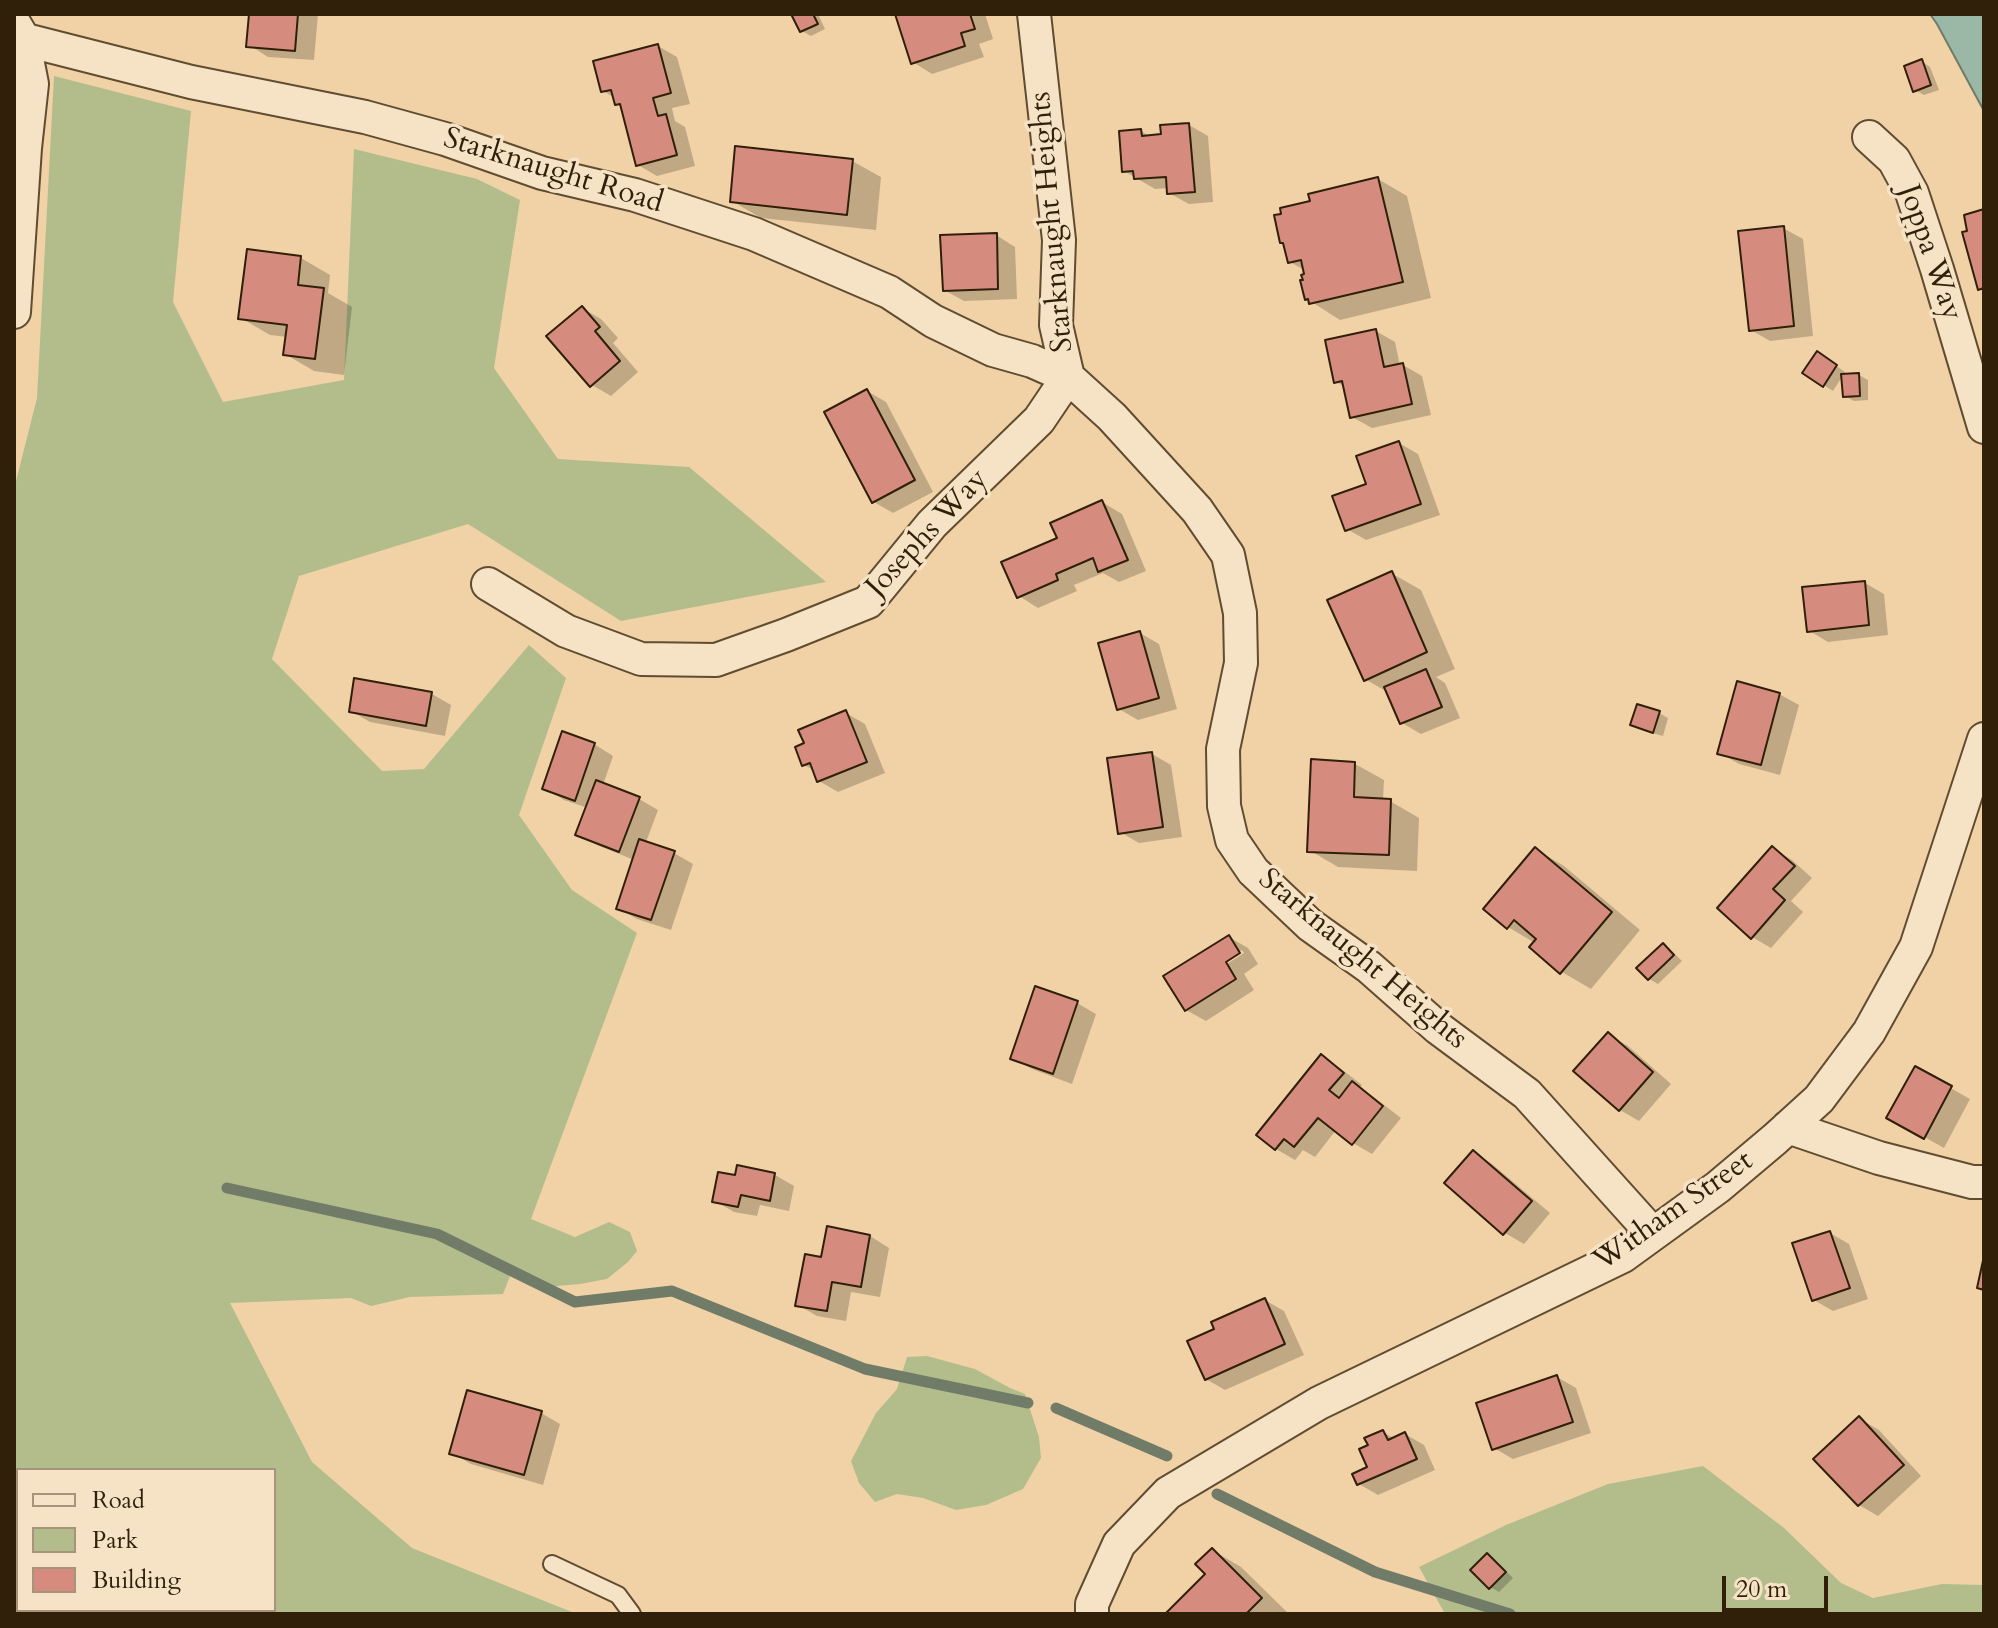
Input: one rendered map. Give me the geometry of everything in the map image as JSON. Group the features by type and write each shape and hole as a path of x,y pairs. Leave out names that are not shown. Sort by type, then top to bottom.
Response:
{"street":[{"name":"Starknaught Heights","path":"1034,14 1059,240 1056,325 1068,377 1112,417 1197,510 1228,555 1240,613 1241,663 1223,749 1224,806 1232,840 1253,871 1310,925 1369,967 1438,1028 1527,1094 1653,1234"},
{"name":"Starknaught Road","path":"17,33 191,82 365,117 445,139 542,173 650,200 754,234 889,292 933,321 993,350 1032,361 1068,377"},
{"path":"14,312 32,84 17,33"},
{"name":"Joppa Way","path":"1869,137 1894,160 1912,193 1984,427"},
{"name":"Josephs Way","path":"488,584 566,631 641,659 716,660 868,602 932,524 1039,420 1068,377"},
{"name":"Witham Street","path":"1092,1614 1092,1604 1119,1544 1168,1493 1319,1403 1623,1256 1718,1187 1819,1099 1869,1032 1916,947 1974,809 1984,739"},
{"path":"1788,1127 1879,1158 1972,1182 1984,1182"}],"lane":[{"path":"552,1564 618,1595 632,1614"}],"green space":[{"path":"54,76 191,111 173,302 223,402 344,380 354,149 477,179 520,200 494,368 558,459 689,467 826,582 621,621 468,524 299,576 272,659 382,771 424,769 529,645 566,678 519,815 572,890 637,933 531,1219 575,1237 609,1222 630,1232 637,1251 607,1279 580,1284 546,1287 514,1266 503,1294 410,1297 371,1306 351,1298 230,1303 312,1462 412,1548 577,1614 14,1614 14,489 37,398"},
{"path":"927,1356 975,1369 1025,1394 1039,1437 1041,1458 1023,1489 986,1505 956,1510 923,1498 897,1494 875,1502 859,1483 851,1461 876,1413 897,1389 907,1357"},
{"path":"1703,1466 1784,1528 1841,1583 1873,1598 1942,1584 1984,1585 1984,1614 1445,1614 1419,1567 1506,1525 1608,1484"}],"shaded area":[{"path":"1930,14 1984,14 1984,111 1937,24"}],"building":[{"path":"249,14 298,14 295,51 246,47"},
{"path":"791,14 813,14 818,24 800,32"},
{"path":"895,14 970,14 975,29 961,33 965,46 911,64"},
{"path":"658,44 671,93 653,98 658,116 666,114 677,155 636,166 620,104 615,105 611,90 601,92 593,61"},
{"path":"1922,59 1931,85 1913,92 1904,66"},
{"path":"1189,123 1195,192 1167,194 1166,177 1134,179 1133,171 1122,172 1119,131 1141,129 1142,136 1161,134 1160,125"},
{"path":"735,146 853,159 847,215 730,202"},
{"path":"1378,177 1403,282 1309,304 1300,280 1303,280 1301,275 1304,274 1301,260 1288,263 1274,215 1281,214 1280,208 1310,201 1308,194"},
{"path":"1984,209 1984,288 1978,290 1962,232 1967,231 1964,215"},
{"path":"1784,226 1794,326 1749,331 1738,231"},
{"path":"997,233 998,289 943,291 940,235"},
{"path":"247,249 301,256 298,285 324,288 315,359 283,355 287,325 238,319"},
{"path":"582,306 600,327 595,331 620,361 590,387 546,336"},
{"path":"1376,329 1384,367 1403,363 1412,404 1350,418 1342,381 1334,383 1325,340"},
{"path":"1817,351 1837,365 1823,387 1802,373"},
{"path":"1859,373 1860,396 1843,397 1841,374"},
{"path":"867,389 915,480 872,503 824,412"},
{"path":"1399,441 1421,504 1345,531 1332,496 1366,484 1356,456"},
{"path":"1102,500 1128,560 1098,572 1093,558 1056,574 1058,580 1017,598 1001,562 1057,538 1050,523"},
{"path":"1392,571 1427,652 1364,681 1327,600"},
{"path":"1865,581 1869,625 1807,632 1802,587"},
{"path":"1140,631 1159,698 1117,710 1098,643"},
{"path":"1426,669 1442,707 1400,724 1384,687"},
{"path":"354,678 432,692 426,726 349,712"},
{"path":"1737,681 1780,693 1761,765 1717,754"},
{"path":"1637,704 1660,711 1653,733 1630,725"},
{"path":"846,710 867,762 817,782 810,763 802,766 795,747 804,743 798,730"},
{"path":"562,731 595,743 575,801 542,789"},
{"path":"1152,752 1163,827 1118,834 1107,758"},
{"path":"1311,759 1355,762 1354,797 1391,799 1389,855 1307,852"},
{"path":"596,780 640,797 619,852 575,835"},
{"path":"639,839 675,851 651,920 616,909"},
{"path":"1772,846 1795,866 1773,889 1785,900 1751,939 1717,908"},
{"path":"1535,847 1612,912 1560,974 1529,947 1536,939 1514,920 1507,929 1483,909"},
{"path":"1229,935 1240,953 1226,962 1236,979 1185,1011 1163,976"},
{"path":"1663,943 1674,955 1648,980 1636,968"},
{"path":"1035,986 1078,1001 1053,1074 1010,1059"},
{"path":"1608,1032 1653,1072 1619,1111 1573,1071"},
{"path":"1321,1054 1344,1073 1329,1090 1339,1098 1352,1081 1383,1106 1352,1145 1318,1118 1294,1147 1284,1139 1275,1150 1256,1135"},
{"path":"1915,1066 1952,1086 1924,1139 1886,1118"},
{"path":"1473,1150 1532,1201 1503,1235 1444,1183"},
{"path":"737,1165 775,1173 770,1201 741,1195 738,1207 712,1202 718,1172 735,1175"},
{"path":"827,1226 870,1235 861,1287 832,1282 827,1311 795,1306 805,1254 821,1257"},
{"path":"1830,1231 1850,1288 1812,1301 1792,1243"},
{"path":"1984,1256 1984,1290 1977,1288"},
{"path":"1265,1298 1285,1344 1205,1380 1187,1341 1214,1329 1211,1322"},
{"path":"1557,1375 1573,1422 1492,1450 1476,1403"},
{"path":"467,1390 542,1411 524,1475 449,1454"},
{"path":"1859,1416 1904,1465 1858,1506 1813,1459"},
{"path":"1383,1430 1388,1440 1405,1432 1417,1459 1357,1485 1352,1474 1367,1467 1359,1449 1368,1445 1364,1438"},
{"path":"1212,1548 1262,1598 1246,1614 1165,1614 1205,1574 1195,1564"},
{"path":"1487,1553 1506,1572 1489,1589 1470,1570"}],"waterway":[{"path":"227,1188 437,1234 575,1302 672,1291 865,1369 1028,1403"},
{"path":"1056,1408 1167,1456"},
{"path":"1217,1494 1375,1572 1510,1614"}]}
